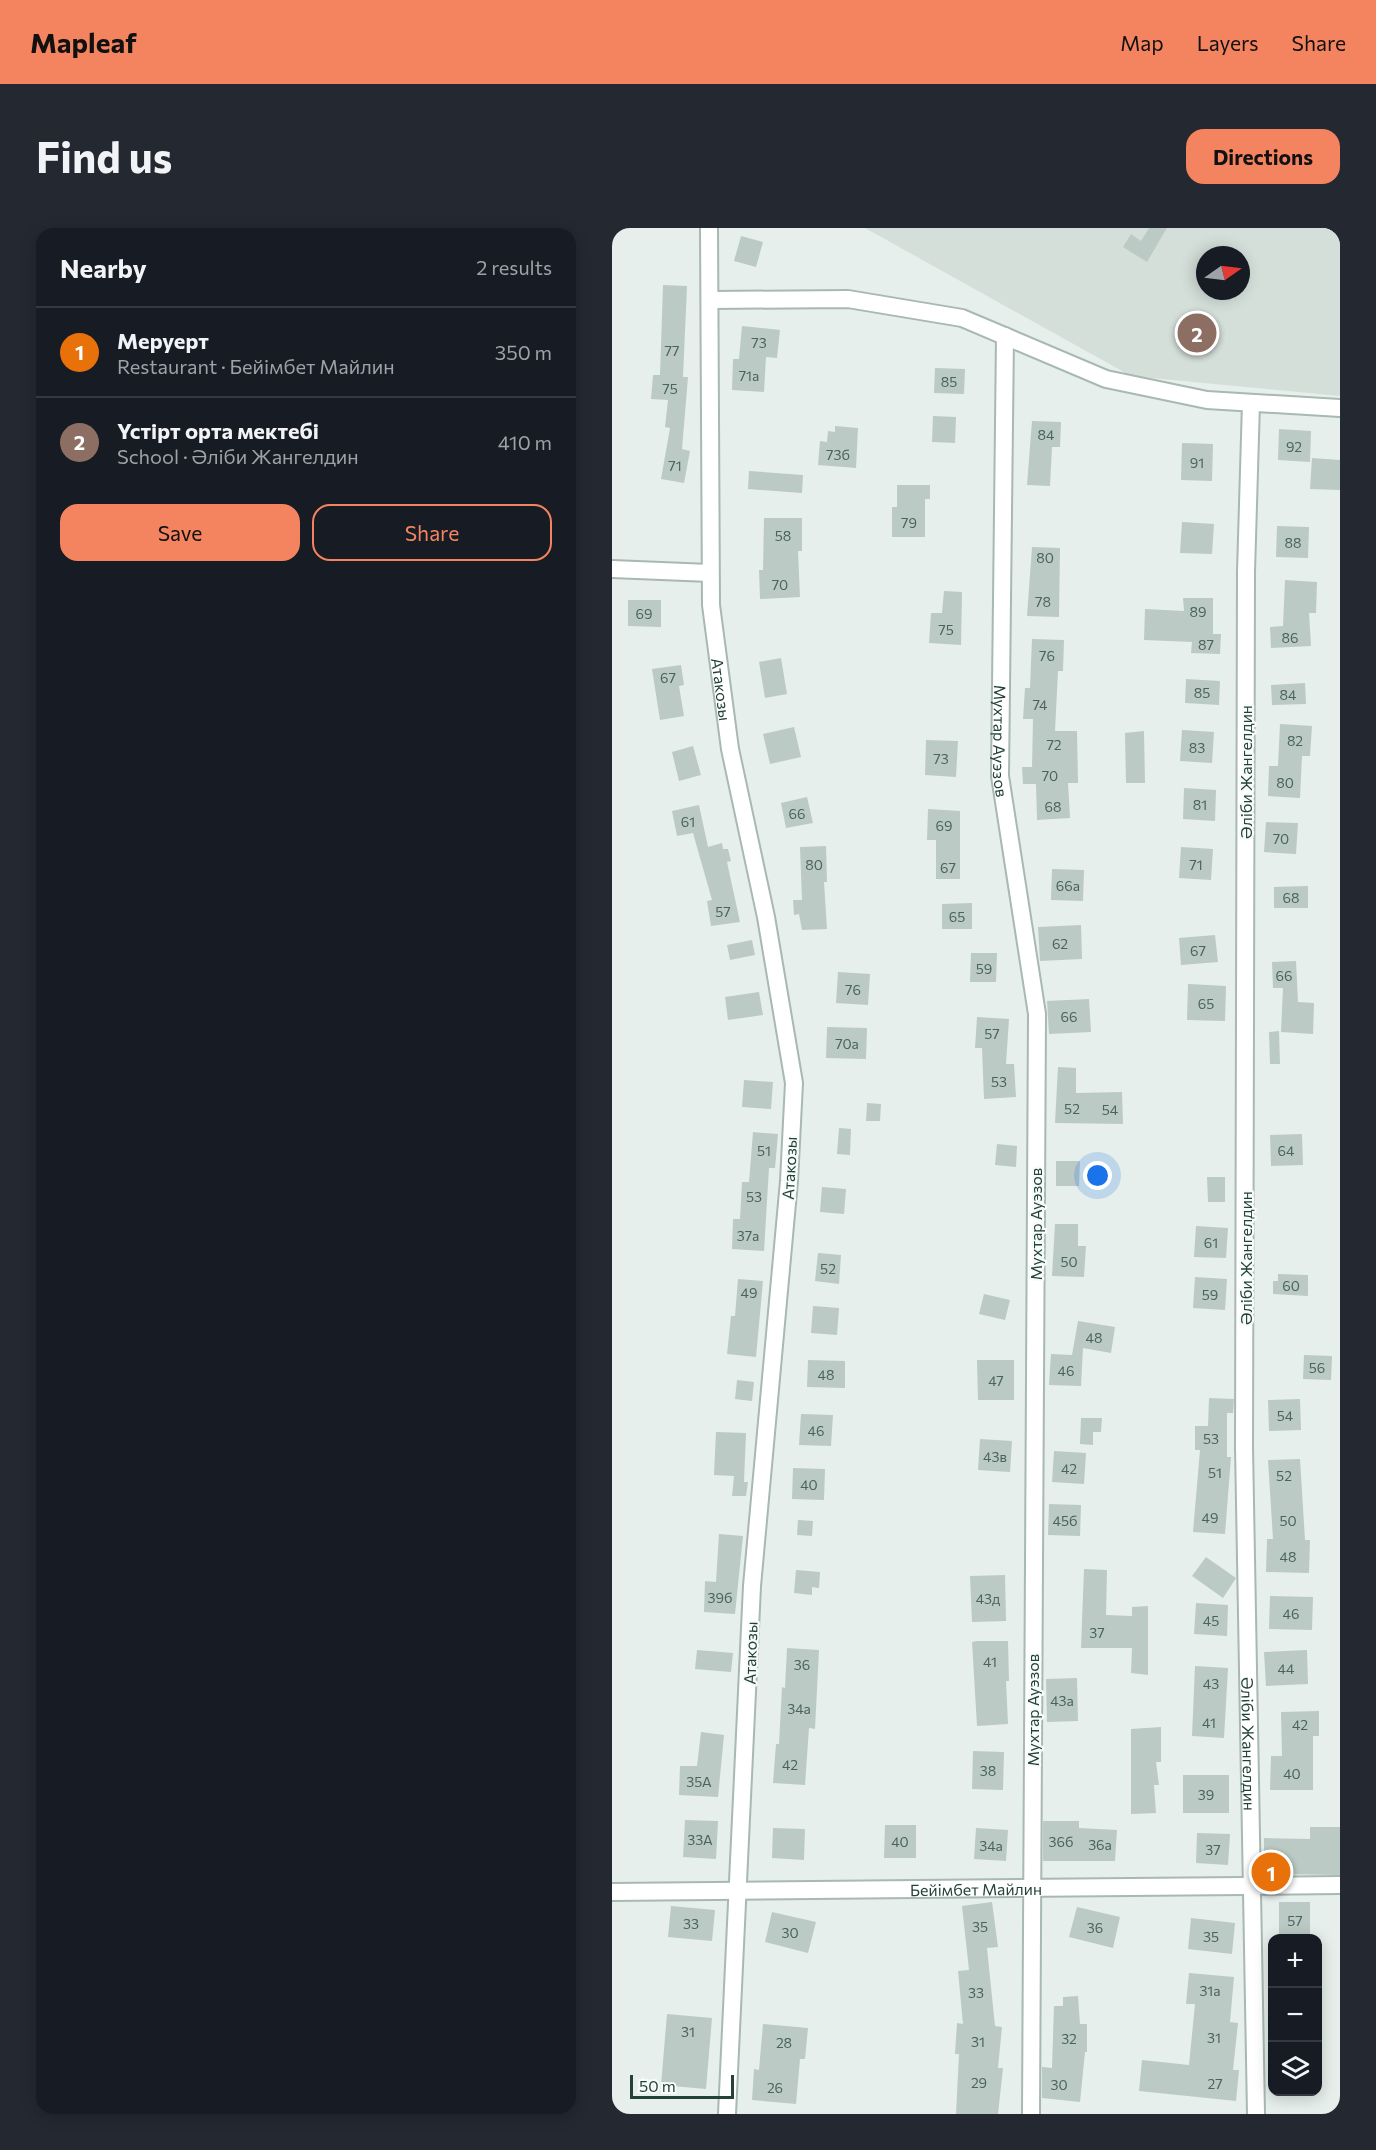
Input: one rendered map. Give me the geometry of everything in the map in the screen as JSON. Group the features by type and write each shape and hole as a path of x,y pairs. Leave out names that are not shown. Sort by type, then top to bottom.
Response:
{"street":[{"name":"Атакозы","path":"709,228 711,605 730,749 766,917 794,1083 789,1181 752,1586 727,2114"},
{"path":"711,300 848,299 962,318 1106,379 1207,400 1340,408"},
{"name":"Мухтар Ауэзов","path":"1005,336 1000,776 1036,1014 1031,2114"},
{"name":"Әліби Жангелдин","path":"1251,403 1245,584 1244,1447 1256,2114"},
{"path":"612,569 710,573"},
{"name":"Бейімбет Майлин","path":"612,1892 1340,1885"}],"shaded area":[{"path":"865,228 1340,228 1340,396 1131,376"}],"building":[{"path":"1149,228 1167,228 1147,262 1123,247 1131,234 1141,241"},
{"path":"741,236 763,242 756,267 734,261"},
{"path":"663,285 687,286 683,377 688,377 682,449 690,451 684,483 661,479 670,428 665,427 668,400 651,399 653,375 660,375"},
{"path":"742,326 780,330 777,358 766,357 764,392 732,390 733,359 739,359"},
{"path":"935,368 965,369 964,394 934,393"},
{"path":"933,416 956,417 955,443 932,442"},
{"path":"1032,421 1061,422 1060,447 1052,447 1050,486 1027,485"},
{"path":"835,426 858,428 856,468 818,465 820,441 827,442 828,431 835,432"},
{"path":"1279,429 1311,431 1310,462 1278,460"},
{"path":"1182,443 1213,444 1212,481 1181,480"},
{"path":"1312,458 1340,460 1340,490 1310,489"},
{"path":"749,471 803,475 802,493 748,489"},
{"path":"897,485 930,485 930,499 925,499 925,537 892,537 892,507 897,507"},
{"path":"764,518 802,518 802,551 798,551 800,597 760,599 759,570 763,570"},
{"path":"1182,522 1214,524 1212,554 1180,553"},
{"path":"1277,526 1309,527 1308,558 1276,557"},
{"path":"1032,547 1060,548 1059,617 1027,616"},
{"path":"1285,580 1317,582 1316,613 1309,613 1311,646 1271,648 1270,627 1283,626"},
{"path":"944,591 962,592 961,645 929,643 931,613 942,613"},
{"path":"1183,598 1213,598 1213,634 1221,634 1220,654 1191,653 1192,642 1144,640 1145,609 1184,611"},
{"path":"628,600 661,600 661,627 628,626"},
{"path":"1032,639 1064,640 1063,671 1058,671 1055,731 1077,731 1078,783 1068,783 1070,818 1037,820 1036,784 1023,784 1022,767 1032,767 1033,719 1023,719 1025,688 1030,688"},
{"path":"781,658 787,694 765,698 759,662"},
{"path":"681,665 684,685 679,686 684,716 660,720 652,669"},
{"path":"1186,679 1220,681 1219,705 1185,703"},
{"path":"1305,683 1306,704 1272,705 1271,685"},
{"path":"1280,724 1312,726 1310,756 1302,756 1300,798 1268,796 1269,766 1278,766"},
{"path":"794,727 801,757 770,764 763,734"},
{"path":"1182,730 1214,732 1212,763 1180,761"},
{"path":"1144,731 1145,783 1126,783 1125,733"},
{"path":"926,740 958,741 956,777 925,775"},
{"path":"693,746 701,775 679,781 672,752"},
{"path":"1184,788 1216,790 1215,821 1183,819"},
{"path":"807,797 813,823 786,828 781,803"},
{"path":"699,805 708,847 722,843 723,849 728,849 731,861 727,862 740,922 711,926 707,901 712,900 693,833 677,836 672,811"},
{"path":"928,809 960,811 960,879 936,879 936,840 927,840"},
{"path":"1266,822 1298,823 1296,854 1264,852"},
{"path":"826,846 827,882 824,882 827,929 802,930 799,914 794,915 793,900 802,900 800,847"},
{"path":"1181,847 1213,849 1211,880 1179,878"},
{"path":"1052,869 1084,870 1083,901 1051,900"},
{"path":"1308,886 1308,908 1274,908 1274,887"},
{"path":"972,903 972,929 942,929 942,904"},
{"path":"1081,925 1082,959 1040,961 1038,927"},
{"path":"1215,935 1218,962 1181,965 1179,938"},
{"path":"752,940 755,955 730,960 727,945"},
{"path":"971,953 997,953 996,982 970,982"},
{"path":"1296,961 1298,1002 1314,1003 1313,1034 1281,1032 1283,988 1273,988 1272,962"},
{"path":"838,972 870,974 868,1005 836,1003"},
{"path":"1188,984 1226,986 1225,1021 1187,1020"},
{"path":"759,992 763,1015 728,1020 725,997"},
{"path":"1089,999 1091,1032 1049,1034 1047,1001"},
{"path":"977,1017 1009,1019 1006,1064 1014,1064 1016,1097 984,1099 982,1048 975,1048"},
{"path":"827,1027 867,1028 866,1059 826,1058"},
{"path":"1279,1031 1280,1064 1270,1064 1269,1032"},
{"path":"1058,1067 1076,1068 1076,1093 1122,1092 1123,1124 1055,1123"},
{"path":"744,1080 773,1082 771,1109 742,1107"},
{"path":"867,1103 881,1104 880,1121 866,1121"},
{"path":"839,1128 851,1129 850,1155 837,1154"},
{"path":"753,1132 778,1134 775,1168 769,1168 764,1251 732,1249 733,1219 740,1219 742,1182 749,1182"},
{"path":"1302,1134 1303,1165 1271,1166 1270,1135"},
{"path":"997,1144 1017,1146 1016,1167 995,1165"},
{"path":"1056,1161 1080,1161 1079,1186 1056,1186"},
{"path":"1207,1177 1225,1177 1225,1202 1208,1202"},
{"path":"822,1187 846,1189 844,1214 820,1212"},
{"path":"1055,1224 1078,1224 1078,1246 1086,1246 1084,1277 1052,1276"},
{"path":"1196,1226 1228,1228 1226,1258 1194,1257"},
{"path":"818,1253 841,1255 839,1284 815,1281"},
{"path":"1278,1274 1308,1275 1308,1296 1273,1294 1273,1281 1278,1281"},
{"path":"1195,1277 1227,1279 1225,1310 1193,1308"},
{"path":"738,1279 763,1281 756,1357 727,1354 731,1316 735,1316"},
{"path":"984,1294 1010,1300 1005,1320 979,1314"},
{"path":"813,1306 839,1308 837,1335 811,1333"},
{"path":"1078,1321 1115,1327 1111,1353 1083,1348 1081,1386 1049,1385 1051,1354 1072,1355"},
{"path":"1304,1355 1332,1356 1331,1380 1303,1379"},
{"path":"808,1360 845,1361 845,1388 807,1387"},
{"path":"977,1360 1014,1360 1014,1400 978,1400"},
{"path":"737,1380 754,1382 752,1401 735,1399"},
{"path":"1209,1398 1234,1399 1233,1413 1227,1413 1227,1457 1231,1457 1225,1534 1193,1532 1200,1450 1195,1450 1195,1426 1208,1426"},
{"path":"1300,1399 1301,1430 1269,1431 1268,1400"},
{"path":"801,1414 833,1415 831,1446 799,1445"},
{"path":"1081,1418 1102,1418 1101,1432 1093,1432 1093,1445 1080,1444"},
{"path":"716,1432 746,1433 744,1482 748,1482 746,1496 732,1496 734,1476 714,1475"},
{"path":"980,1439 1012,1441 1010,1472 978,1470"},
{"path":"1054,1451 1086,1453 1084,1484 1052,1482"},
{"path":"1300,1459 1305,1540 1310,1540 1309,1573 1266,1572 1267,1539 1273,1539 1268,1460"},
{"path":"793,1468 825,1469 824,1500 792,1499"},
{"path":"1049,1504 1081,1505 1080,1536 1048,1535"},
{"path":"798,1520 813,1521 812,1536 797,1535"},
{"path":"719,1534 743,1536 735,1614 704,1612 705,1581 716,1582"},
{"path":"1206,1557 1236,1578 1223,1598 1192,1576"},
{"path":"1084,1569 1107,1570 1106,1615 1132,1616 1132,1607 1148,1606 1148,1675 1131,1673 1132,1648 1081,1648"},
{"path":"796,1570 820,1572 819,1588 812,1587 812,1595 794,1593"},
{"path":"1005,1575 1006,1621 972,1622 970,1576"},
{"path":"1270,1596 1313,1597 1312,1630 1269,1629"},
{"path":"1196,1603 1228,1605 1227,1636 1194,1634"},
{"path":"1008,1641 1009,1681 1006,1681 1008,1724 977,1726 972,1642"},
{"path":"787,1648 819,1650 815,1729 809,1728 805,1785 773,1783 776,1744 779,1744 782,1687 785,1688"},
{"path":"697,1650 733,1653 731,1672 695,1669"},
{"path":"1307,1650 1308,1684 1266,1686 1264,1652"},
{"path":"1195,1666 1228,1668 1224,1738 1192,1736"},
{"path":"1077,1678 1078,1721 1047,1722 1046,1679"},
{"path":"1319,1711 1319,1736 1313,1736 1313,1790 1270,1790 1271,1756 1282,1756 1281,1712"},
{"path":"1161,1727 1161,1762 1156,1762 1159,1785 1154,1785 1156,1813 1131,1814 1131,1729"},
{"path":"701,1732 724,1735 718,1797 679,1795 680,1766 697,1766"},
{"path":"973,1751 1004,1752 1003,1790 972,1789"},
{"path":"1183,1775 1229,1775 1229,1813 1183,1813"},
{"path":"685,1820 718,1821 716,1859 683,1857"},
{"path":"1043,1821 1079,1821 1079,1828 1117,1830 1115,1861 1043,1861"},
{"path":"885,1825 916,1825 916,1858 884,1858"},
{"path":"1310,1827 1340,1827 1340,1875 1264,1874 1264,1838 1310,1839"},
{"path":"773,1828 805,1829 804,1860 772,1858"},
{"path":"976,1828 1008,1830 1006,1861 974,1859"},
{"path":"1197,1833 1230,1834 1228,1865 1196,1863"},
{"path":"992,1902 998,1947 987,1948 995,2026 1002,2027 998,2068 1003,2068 998,2114 956,2114 959,2054 955,2054 957,2023 963,2024 958,1971 969,1970 962,1906"},
{"path":"1279,1902 1310,1902 1310,1934 1279,1934"},
{"path":"671,1906 715,1910 712,1941 668,1937"},
{"path":"1077,1907 1120,1917 1113,1948 1069,1937"},
{"path":"772,1912 816,1922 808,1953 765,1942"},
{"path":"1191,1918 1235,1923 1232,1954 1188,1949"},
{"path":"1189,1973 1234,1977 1230,2022 1238,2023 1233,2070 1239,2070 1236,2101 1139,2091 1142,2060 1189,2065 1195,2004 1186,2004"},
{"path":"1078,1996 1080,2024 1087,2024 1087,2052 1085,2052 1080,2102 1042,2098 1042,2067 1052,2068 1054,2006 1063,2006 1063,1997"},
{"path":"667,2014 712,2018 706,2089 661,2085"},
{"path":"763,2024 808,2028 805,2059 800,2059 796,2104 752,2100 754,2069 759,2070"}],"place":[{"name":"Үстірт орта мектебі","path":"1197,333"},
{"name":"Меруерт","path":"1271,1872"}]}
